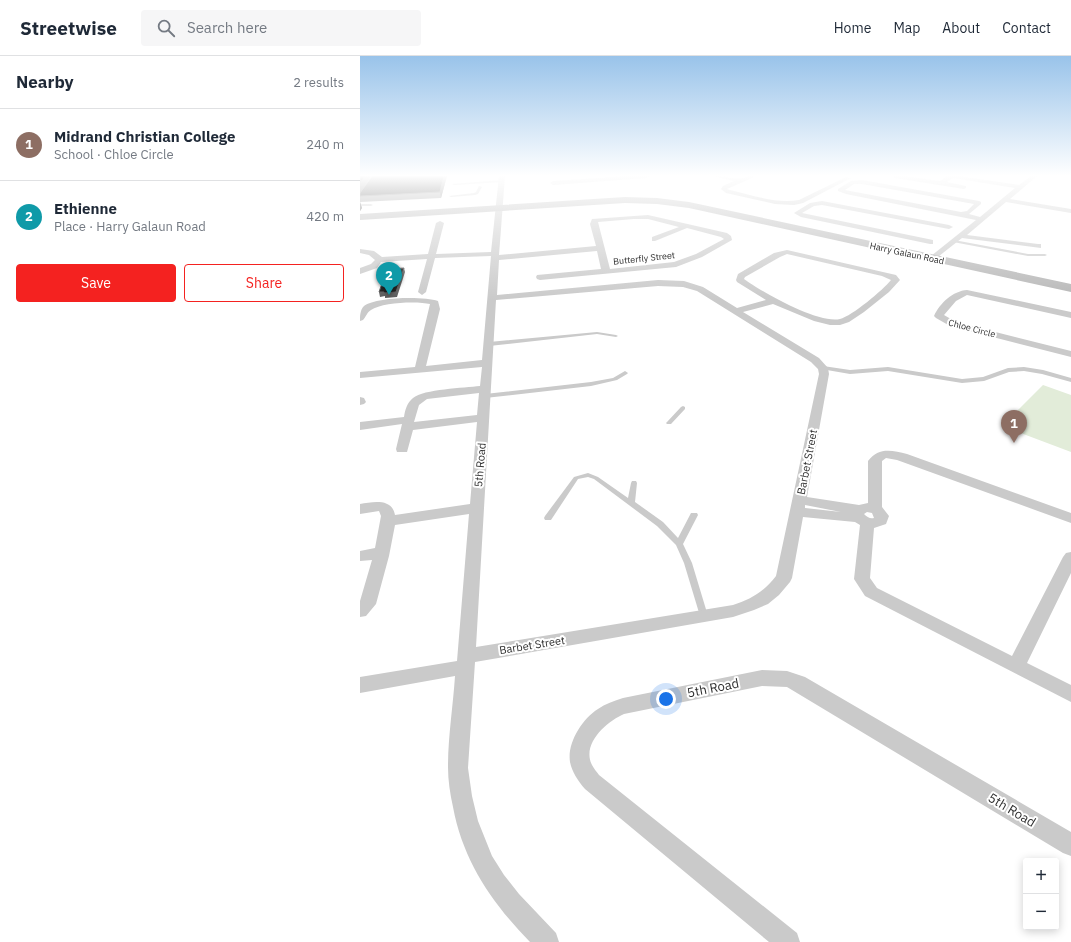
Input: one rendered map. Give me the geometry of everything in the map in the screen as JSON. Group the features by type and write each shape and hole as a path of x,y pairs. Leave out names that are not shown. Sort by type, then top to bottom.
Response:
{"main road":[{"name":"Harry Galaun Road","path":"745,217 1071,288"}],"street":[{"name":"5th Road","path":"498,217 484,418 464,661 458,768 459,790 465,819 472,841 484,867 519,914 547,942"},
{"name":"Butterfly Street","path":"606,271 594,224 595,221 639,217"},
{"name":"Butterfly Street","path":"540,277 680,264 728,239 724,235 646,217"},
{"path":"814,217 930,242"},
{"path":"901,217 949,227"},
{"path":"974,217 981,219"},
{"path":"934,258 981,219"},
{"path":"422,292 440,223"},
{"path":"655,239 686,226"},
{"path":"961,236 1038,246"},
{"path":"360,271 374,266 379,260 449,255 538,253 600,248"},
{"path":"360,251 372,253 377,256 379,260"},
{"path":"735,311 775,300 815,319 828,322 841,322 849,319 896,280 893,277 884,274 792,252 783,252 740,278 742,281 775,300"},
{"path":"492,298 658,283 690,286 700,289 815,360 823,368"},
{"name":"Chloe Circle","path":"1070,320 1018,302 967,292 958,295 941,311 939,316 953,324 1071,354"},
{"path":"360,318 368,308 379,304 427,300 435,303 435,309 420,369"},
{"path":"1011,311 1018,302"},
{"path":"360,375 487,363"},
{"name":"Barbet Street","path":"360,685 464,661 704,616 746,607 757,603 774,591 784,578 824,374 823,368"},
{"path":"402,449 412,404 418,398 432,395 486,392"},
{"path":"360,426 484,418"},
{"path":"798,506 862,517 875,523 882,518 881,513 875,509 875,461 879,456 887,454 902,457 1071,518"},
{"path":"360,509 378,506 383,507 389,515 368,604 360,611"},
{"path":"388,521 477,508"},
{"path":"862,517 862,580 871,592 1071,694"},
{"path":"360,556 381,553"},
{"path":"1016,666 1071,557"},
{"name":"5th Road","path":"777,938 592,782 584,773 579,762 580,750 587,732 596,720 609,711 623,706 762,678 787,679 798,683 1071,845"}],"lane":[{"path":"954,241 1028,255 1045,255"},
{"path":"489,344 583,334 603,333 616,336"},
{"path":"823,368 850,372 888,369 962,381 984,379 1008,370 1024,369 1043,372 1071,380"},
{"path":"486,392 591,384 615,379 625,374"},
{"path":"669,423 683,408"},
{"path":"548,518 572,482 582,476 588,475 596,478 660,524 679,544 688,563 704,616"},
{"path":"631,504 634,483"},
{"path":"679,544 694,516"}],"green space":[{"path":"1043,385 1071,395 1071,452 1002,426"}],"building":[{"path":"404,268 396,292 379,292 387,269"}],"place":[{"name":"Ethienne","path":"389,295"},
{"name":"Midrand Christian College","path":"1014,443"}]}
